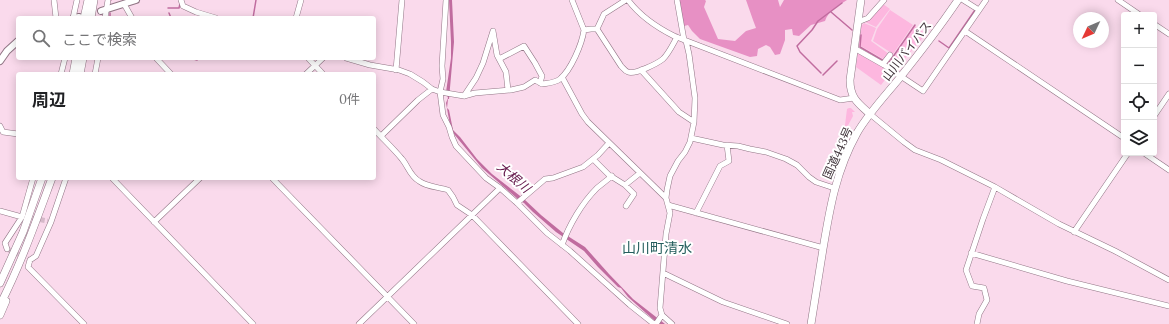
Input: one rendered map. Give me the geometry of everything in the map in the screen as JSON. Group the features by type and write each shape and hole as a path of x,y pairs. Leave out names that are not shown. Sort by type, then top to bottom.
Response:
{"highway":[{"path":"78,16 88,0"},
{"path":"91,16 94,0"},
{"path":"861,0 850,87 854,98 870,114"},
{"name":"山川バイパス","path":"870,114 933,36 958,0"},
{"path":"73,72 76,60"},
{"path":"80,72 83,60"},
{"name":"国道443号","path":"811,324 829,210 834,188 840,169 851,145 870,114"},
{"path":"0,283 23,232 41,180"},
{"path":"0,315 19,270 51,180"},
{"path":"0,305 31,235"}],"main road":[{"path":"104,11 136,0"},
{"path":"0,60 16,43"}],"street":[{"path":"54,0 56,16"},
{"path":"77,0 77,16"},
{"path":"105,16 104,11 108,0"},
{"path":"181,0 183,6 209,16"},
{"path":"297,16 301,0"},
{"path":"396,70 402,0"},
{"path":"446,0 442,66 444,79 440,92 443,115 456,146 486,178 518,202 547,233 630,305 655,324 662,315"},
{"path":"353,60 410,74 432,89 440,92 464,96 475,93 524,87 535,80 542,84 553,83 562,77 569,68 577,53 584,30 572,0"},
{"path":"597,29 604,14 627,0 647,20 658,28 677,37 840,100 854,98"},
{"path":"672,324 662,315 660,308 666,234 670,213 666,198 670,176 678,161 686,152 692,138 695,98 690,54 685,40 677,0"},
{"path":"858,22 868,18 884,0"},
{"path":"963,0 979,10"},
{"path":"854,48 883,64 923,91 986,0"},
{"path":"1118,0 1136,12"},
{"path":"124,4 131,16"},
{"path":"1157,26 1169,34"},
{"path":"584,30 597,29"},
{"path":"597,29 621,66 630,73 641,70 663,59 677,37"},
{"path":"464,96 476,78 493,31 497,55 506,72 508,90"},
{"path":"965,31 1121,136"},
{"path":"499,59 524,46 542,76 540,83"},
{"path":"883,64 890,55"},
{"path":"62,72 64,60"},
{"path":"95,72 98,60"},
{"path":"158,60 169,72"},
{"path":"310,60 321,72"},
{"path":"308,72 320,60"},
{"path":"641,70 679,112 694,122"},
{"path":"562,77 588,122 666,198"},
{"path":"381,136 418,100 432,89"},
{"path":"1157,112 1169,94"},
{"path":"870,114 915,150 941,160 995,187 1074,232 1115,251 1169,280"},
{"path":"0,126 3,132 16,134"},
{"path":"376,131 403,159 410,172 418,181 448,190 457,205 472,215 578,324"},
{"path":"692,138 766,152 786,159 797,165 816,182 834,188"},
{"path":"518,202 545,179 583,167 609,143"},
{"path":"696,213 720,166 729,161 727,145"},
{"path":"1074,232 1126,156"},
{"path":"1148,156 1169,170"},
{"path":"593,159 634,194 626,206"},
{"path":"625,185 640,173"},
{"path":"562,245 583,204 596,189 612,176"},
{"path":"7,249 6,243 22,216 32,180"},
{"path":"65,180 36,256 30,260 28,267 84,324"},
{"path":"114,180 253,324"},
{"path":"154,222 198,180"},
{"path":"274,180 414,324"},
{"path":"977,324 979,314 987,300 984,288 972,286 966,270 995,187"},
{"path":"359,324 500,188"},
{"path":"668,205 820,247"},
{"path":"0,211 22,216"},
{"path":"971,253 1067,281 1169,306"},
{"path":"663,273 723,302 788,324"}],"shaded area":[{"name":"大根川","path":"449,0 452,0 454,42 447,108 449,110 453,130 477,159 492,174 524,199 563,233 585,247 633,299 665,324 659,324 656,322 628,297 584,251 556,232 482,168 454,134 450,125 446,103 448,98 446,92 451,58"},
{"path":"679,0 705,0 704,7 718,39 735,41 746,31 756,28 746,0 778,0 780,7 784,0 847,0 831,11 826,17 825,21 811,25 799,36 793,35 792,29 785,30 785,40 780,54 775,55 770,47 766,45 758,49 757,56 750,57 700,39 688,25 684,26"},
{"path":"883,4 890,9 876,27 865,22"},
{"path":"890,10 913,25 893,54 873,41 877,29"},
{"path":"864,23 876,28 871,41 889,54 885,60 859,45 861,26"},
{"path":"915,26 926,34 895,70 889,65"},
{"path":"858,51 891,72 881,85 856,67"},
{"path":"849,108 855,112 852,112 853,116 844,133 847,109"}],"waterway":[{"path":"253,16 256,0"},
{"path":"821,73 800,52 797,46 818,21 842,3"},
{"path":"168,8 179,8 180,4"},
{"path":"939,41 949,48 975,10"},
{"path":"831,12 852,30"},
{"path":"886,63 888,64 915,25"},
{"path":"861,35 860,47 884,61"},
{"path":"823,75 837,61"}],"tunnel":[{"path":"25,217 48,221"},
{"path":"7,249 30,260"}],"district":[{"name":"山川町清水","path":"657,248"}]}
